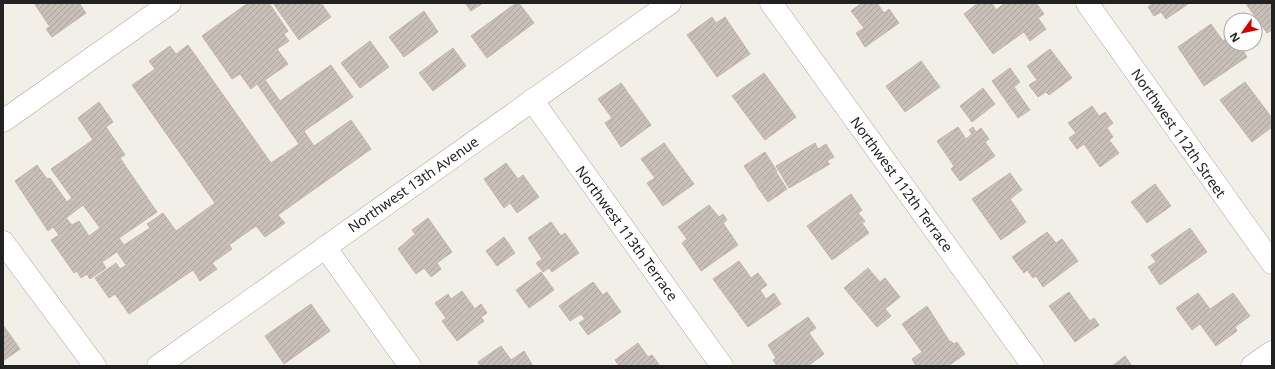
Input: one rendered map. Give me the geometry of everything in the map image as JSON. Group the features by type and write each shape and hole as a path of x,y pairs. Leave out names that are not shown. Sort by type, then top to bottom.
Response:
{"street":[{"path":"3,121 170,3"},
{"name":"Northwest 13th Avenue","path":"158,366 670,3"},
{"name":"Northwest 112th Terrace","path":"771,3 1033,366"},
{"name":"Northwest 112th Street","path":"1086,3 1272,263"},
{"name":"Northwest 113th Terrace","path":"532,100 722,366"},
{"path":"3,242 95,366"},
{"path":"325,247 410,366"},
{"path":"1252,366 1272,352"}],"building":[{"path":"34,3 79,3 86,13 52,37 46,29 50,27"},
{"path":"248,3 269,3 288,31 284,34 289,41 277,49 288,64 265,80 280,101 331,65 353,97 304,131 314,146 351,120 371,149 278,215 285,223 265,237 256,226 229,245 232,249 212,263 217,269 200,281 193,270 129,314 115,294 109,298 95,278 116,263 120,269 126,265 117,252 102,262 106,268 90,279 87,274 81,278 77,271 74,273 51,240 59,235 53,227 48,231 15,181 37,165 47,179 50,178 67,202 72,198 51,169 93,140 78,118 99,102 113,122 106,127 125,155 120,158 157,212 119,238 124,245 150,228 147,224 163,213 176,231 215,203 132,85 155,69 149,61 170,46 176,54 188,45 271,163 299,144 257,84 251,89 240,74 232,79 202,36","holes":["83,205 100,228 89,236 79,221 72,225 66,218"]},
{"path":"273,3 321,3 331,17 299,40"},
{"path":"465,3 483,3 471,11"},
{"path":"516,3 519,3 534,23 487,58 471,36"},
{"path":"862,3 877,3 884,13 889,9 899,23 865,47 856,33 864,28 851,11"},
{"path":"978,3 992,3 996,10 1005,3 1036,3 1044,14 1038,18 1046,29 1030,41 1024,32 993,54 964,14"},
{"path":"1153,3 1188,4 1166,19 1161,12 1154,16 1148,7"},
{"path":"1272,3 1272,30 1267,33 1263,27 1263,12 1252,12 1246,4"},
{"path":"424,11 438,32 404,57 389,37"},
{"path":"712,17 716,23 725,17 750,54 717,77 687,35"},
{"path":"1211,24 1223,41 1223,52 1244,52 1247,57 1204,86 1178,47"},
{"path":"370,41 389,67 360,88 341,63"},
{"path":"453,48 466,66 433,91 419,73"},
{"path":"1050,49 1072,78 1049,95 1046,92 1038,97 1029,85 1037,80 1027,66"},
{"path":"921,61 940,87 905,112 886,86"},
{"path":"1010,68 1020,82 1014,87 1030,110 1018,118 992,81"},
{"path":"764,73 796,117 765,140 732,96"},
{"path":"1245,82 1272,118 1272,127 1252,142 1220,100"},
{"path":"621,83 651,125 621,147 605,123 612,118 598,99"},
{"path":"983,88 995,104 972,122 960,106"},
{"path":"1092,106 1099,116 1105,112 1113,123 1107,128 1113,137 1109,140 1119,153 1100,167 1084,144 1077,149 1069,138 1076,133 1068,123"},
{"path":"958,127 966,139 972,134 969,130 973,127 976,132 981,128 989,139 985,142 995,156 960,181 951,169 954,166 937,141"},
{"path":"664,143 694,184 663,206 647,183 655,178 641,159"},
{"path":"815,143 818,149 826,144 834,157 827,161 830,164 789,188 776,166"},
{"path":"765,152 777,171 756,184 744,166"},
{"path":"506,163 518,179 523,175 539,197 517,213 510,203 504,208 484,179"},
{"path":"776,172 787,189 768,202 756,185"},
{"path":"1010,173 1022,190 1010,199 1026,222 1001,240 972,199"},
{"path":"1155,184 1171,206 1147,223 1131,202"},
{"path":"851,194 862,210 858,213 865,221 862,223 869,233 832,260 807,226"},
{"path":"709,205 719,217 723,214 727,220 723,223 738,245 701,271 682,243 687,239 678,227"},
{"path":"428,218 452,252 437,263 441,269 431,277 424,268 416,274 398,249 415,234 412,230"},
{"path":"551,222 561,236 565,233 579,253 552,272 549,268 543,272 536,263 542,259 528,238"},
{"path":"1190,228 1207,252 1160,285 1148,267 1156,262 1151,255"},
{"path":"1047,232 1056,243 1062,239 1078,261 1043,287 1036,276 1033,278 1027,270 1024,273 1012,257"},
{"path":"504,237 515,253 497,266 486,251"},
{"path":"739,261 751,278 758,273 767,285 760,290 766,299 774,293 781,304 748,327 713,279"},
{"path":"868,268 880,282 885,278 900,297 885,309 891,316 877,327 844,288"},
{"path":"541,272 554,290 529,308 516,290"},
{"path":"593,282 603,295 607,292 621,312 588,335 579,323 585,319 581,314 570,321 559,306"},
{"path":"462,291 475,309 481,304 487,313 481,317 484,321 457,341 442,321 446,318 435,303 448,294 451,299"},
{"path":"1069,292 1090,321 1094,318 1099,325 1075,342 1049,306"},
{"path":"1198,293 1210,309 1233,293 1250,316 1235,327 1237,331 1216,346 1200,324 1192,330 1176,308"},
{"path":"311,304 330,331 284,364 265,336"},
{"path":"927,306 950,342 951,341 954,344 957,342 965,354 948,366 916,366 912,359 922,352 902,324"},
{"path":"808,317 816,328 809,333 824,354 808,366 777,366 773,360 776,358 768,345"},
{"path":"3,325 20,349 3,361"},
{"path":"638,343 648,357 652,355 660,366 619,366 615,360"},
{"path":"501,346 511,360 524,351 533,366 480,366 478,362"},
{"path":"1125,356 1132,366 1112,366"}]}
